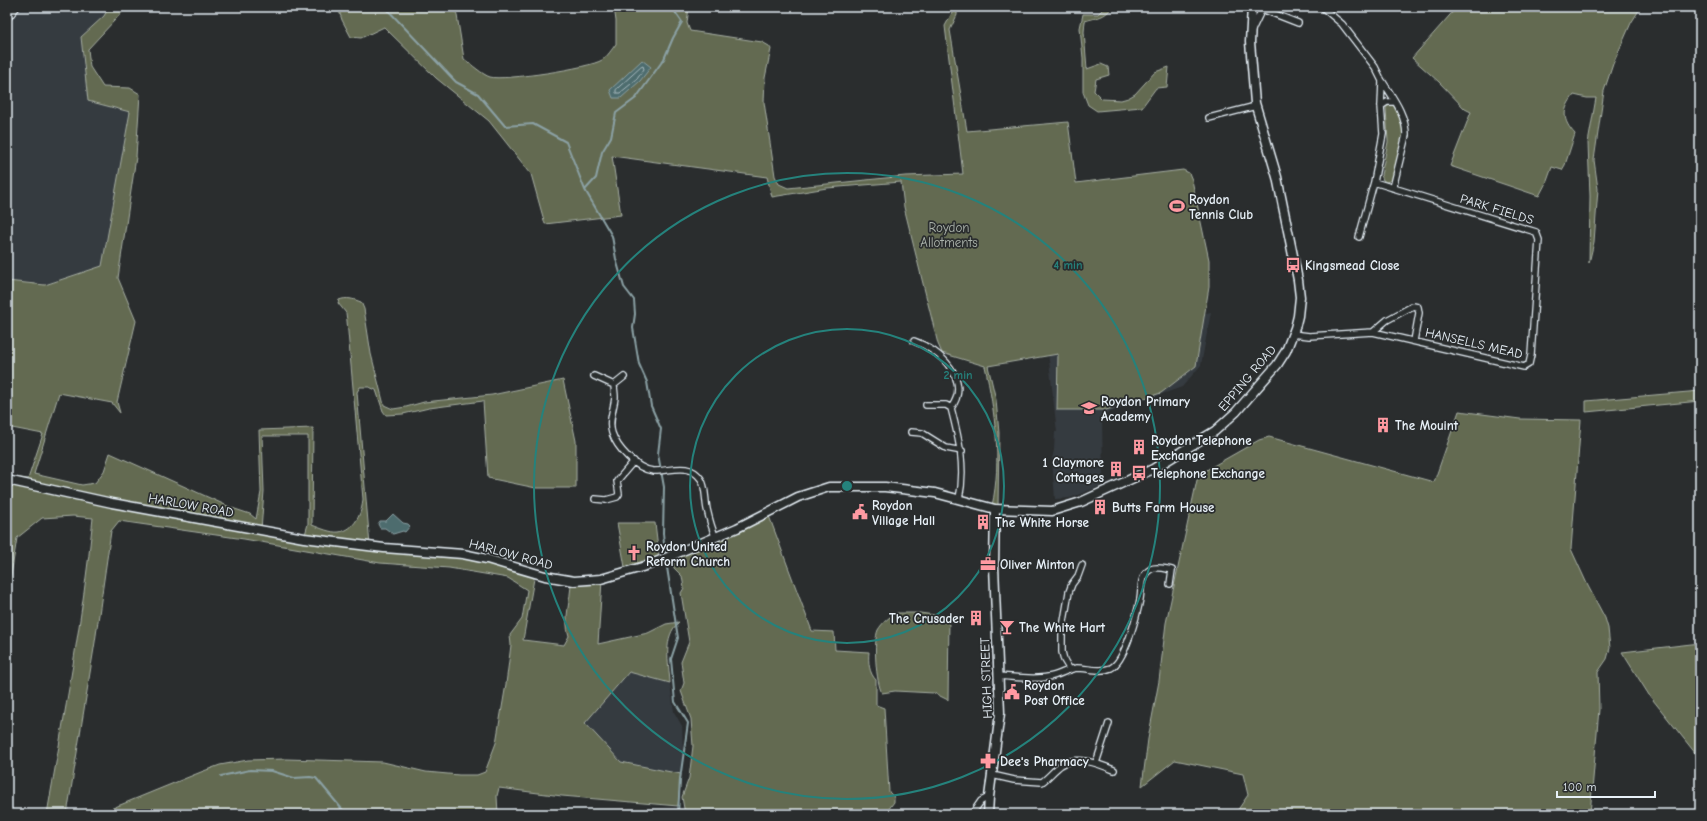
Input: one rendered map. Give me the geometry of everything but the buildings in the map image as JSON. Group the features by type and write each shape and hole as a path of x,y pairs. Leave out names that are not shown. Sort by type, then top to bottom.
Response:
{"street":[{"path":"7,19 17,7"},
{"name":"EPPING ROAD","path":"995,509 1052,511 1067,507 1142,475 1215,432 1236,412 1282,358 1293,334 1298,316 1300,297 1298,280 1277,177 1256,106 1252,78 1250,42 1252,30 1252,7"},
{"path":"1322,7 1342,24 1375,67 1404,119 1406,135 1393,188"},
{"path":"1252,30 1263,8 1298,23"},
{"path":"1359,237 1374,182 1383,134 1381,106 1382,81"},
{"path":"1381,106 1387,102 1395,102"},
{"path":"1209,118 1256,106"},
{"name":"PARK FIELDS","path":"1374,182 1536,232 1539,240 1531,355 1529,364"},
{"name":"HANSELLS MEAD","path":"1373,332 1387,320 1413,306 1418,307 1420,313 1414,341"},
{"name":"HANSELLS MEAD","path":"1293,334 1316,336 1373,332 1524,367 1529,364"},
{"path":"914,341 924,344 944,358 957,378 956,402 951,408"},
{"path":"594,376 614,385"},
{"path":"614,385 624,377"},
{"path":"614,385 615,397 610,423 612,432 618,444 634,461 651,471 684,468 694,472 701,480 707,510 716,538"},
{"path":"926,405 946,405 951,408 962,451 963,480 959,499"},
{"path":"911,432 922,432 946,448 962,451"},
{"path":"595,499 606,500 617,497 619,494 617,481 634,461"},
{"name":"HARLOW ROAD","path":"7,480 112,503 303,538 384,548 463,554 498,562 540,575 570,581 601,579 656,562 716,538 798,496 829,487 885,487 934,493 995,509"},
{"name":"HIGH STREET","path":"988,814 999,728 999,676 994,566 995,509"},
{"path":"1070,670 1064,660 1062,652 1062,633 1068,592 1078,576 1082,565"},
{"path":"999,676 1047,678 1076,668 1101,671 1110,669 1117,664 1132,630 1140,599 1141,582 1144,575 1151,569 1158,568 1172,570 1170,584"},
{"path":"1096,763 1109,723"},
{"path":"992,775 1014,780 1042,782 1063,764 1082,761 1096,763 1114,770"},
{"path":"972,814 981,801 989,797"}],"shaded area":[{"path":"7,7 109,7 104,16 81,37 88,101 130,112 102,266 47,284 7,281"},
{"name":"Roydon Primary Academy","path":"1211,312 1201,365 1182,387 1102,415 1103,485 1070,498 1055,499 1052,459 1055,432 1057,432 1048,351 1097,338"},
{"path":"629,672 670,683 674,712 682,726 683,753 681,774 621,762 585,723"}],"green space":[{"path":"109,7 127,7 88,49 90,67 103,87 130,88 140,94 136,157 118,278 136,321 117,402 120,413 112,403 59,393 34,474 82,485 95,483 104,471 110,453 232,508 250,514 256,519 261,492 259,430 313,428 312,525 333,532 345,531 357,520 363,499 346,313 338,303 339,300 342,299 350,299 361,302 364,309 371,354 384,405 393,409 424,402 492,395 563,380 576,441 576,488 536,488 488,478 483,401 429,408 403,414 386,415 383,411 376,390 369,387 360,387 357,392 370,546 463,554 535,573 523,640 564,645 569,636 567,630 567,616 571,582 602,580 598,644 648,633 666,624 679,622 670,635 668,642 670,683 629,672 585,723 621,762 681,774 678,806 562,796 499,788 497,796 498,814 98,814 220,765 248,760 286,759 383,762 426,772 477,775 485,772 496,743 506,684 511,645 510,635 522,619 527,590 508,578 449,568 380,563 244,539 119,521 111,531 95,642 67,814 47,814 79,630 93,518 73,516 42,518 17,538 7,600 7,476 28,479 43,434 7,427 7,281 45,285 102,266 130,112 88,101 81,37 104,16","holes":["262,436 308,436 308,524 304,538 261,530 264,491"]},
{"name":"Roydon Allotments","path":"338,7 454,7 456,9 464,59 487,76 498,78 565,70 581,67 602,60 608,55 616,44 616,21 614,7 689,7 687,23 690,31 762,42 771,49 765,78 764,102 775,176 779,184 788,188 905,176 963,174 945,26 952,13 951,7 957,7 957,15 950,30 967,131 1068,122 1076,183 1183,170 1189,173 1192,180 1209,260 1209,287 1196,366 1161,393 1106,410 1057,410 1058,354 988,366 996,400 999,433 998,507 992,506 997,471 997,454 992,401 985,366 942,353 938,344 904,207 901,182 827,188 772,197 767,177 612,156 621,215 545,224 531,174 489,121 436,78 384,27 361,38 351,37 342,20"},
{"path":"1105,7 1112,7 1104,15 1085,21 1084,32 1087,69 1101,64 1108,67 1109,75 1096,79 1094,91 1102,99 1121,100 1128,98 1135,94 1155,72 1169,67 1167,87 1156,88 1142,107 1097,111 1088,105 1083,92 1083,58 1080,28 1083,14 1098,14"},
{"path":"1457,7 1641,7 1631,23 1613,64 1604,91 1594,160 1598,189 1594,242 1589,263 1590,196 1588,143 1596,98 1587,98 1574,95 1567,105 1565,115 1566,119 1575,134 1565,165 1562,170 1552,167 1539,196 1450,166 1471,112 1465,109 1439,82 1412,58"},
{"path":"1393,104 1400,110 1406,127 1392,180 1386,182 1383,180 1381,175 1388,142 1386,107"},
{"path":"1700,391 1700,401 1586,412 1586,401"},
{"path":"1459,411 1520,419 1581,420 1571,549 1605,618 1608,628 1610,648 1607,659 1598,672 1599,709 1590,814 1235,814 1248,795 1243,774 1175,760 1142,786 1148,739 1159,681 1166,623 1197,480 1208,469 1259,440 1269,437 1434,482"},
{"path":"769,516 812,631 834,632 835,650 869,652 870,667 876,680 876,705 884,708 889,792 894,797 894,802 885,814 685,814 682,797 689,778 693,746 691,719 681,691 684,683 681,662 689,642 681,593 684,588 682,576 674,568 671,557"},
{"path":"617,523 655,523 659,556 625,567"},
{"path":"897,613 920,613 949,617 948,700 934,693 895,691 882,693 877,672 875,652 876,635 884,622"},
{"path":"1700,643 1700,759 1649,695 1622,652"}],"water":[{"path":"642,60 651,67 640,81 621,98 613,98 610,90"},
{"path":"393,514 403,523 410,526 405,532 403,531 393,534 385,528 380,528 378,524 380,521 386,521"}],"waterway":[{"path":"385,7 456,82 478,94 505,126 533,124 566,142 585,190 612,236 616,259 624,287 634,300 635,314 633,328 639,364 647,382 651,406 661,429 658,454 664,487 663,533 665,555"},
{"path":"585,190 596,178 602,152 611,137 616,113 636,98 664,59 682,22 673,9 674,7"},
{"path":"666,561 678,638 671,659 675,702 688,723 680,779 678,814"},
{"path":"221,776 250,770 272,771 294,778 316,778 346,814"}],"place":[{"name":"Roydon Tennis Club","path":"1177,206"},
{"name":"Kingsmead Close","path":"1293,265"},
{"name":"Roydon Primary Academy","path":"1089,408"},
{"name":"The Mouint","path":"1383,425"},
{"name":"Roydon Telephone Exchange","path":"1139,447"},
{"name":"1 Claymore Cottages","path":"1116,469"},
{"name":"Telephone Exchange","path":"1139,473"},
{"name":"Butts Farm House","path":"1100,507"},
{"name":"Roydon Village Hall","path":"860,512"},
{"name":"The White Horse","path":"983,522"},
{"name":"Roydon United Reform Church","path":"634,553"},
{"name":"Oliver Minton","path":"988,564"},
{"name":"The Crusader","path":"976,618"},
{"name":"The White Hart","path":"1007,627"},
{"name":"Roydon Post Office","path":"1012,692"},
{"name":"Dee's Pharmacy","path":"988,761"}]}
